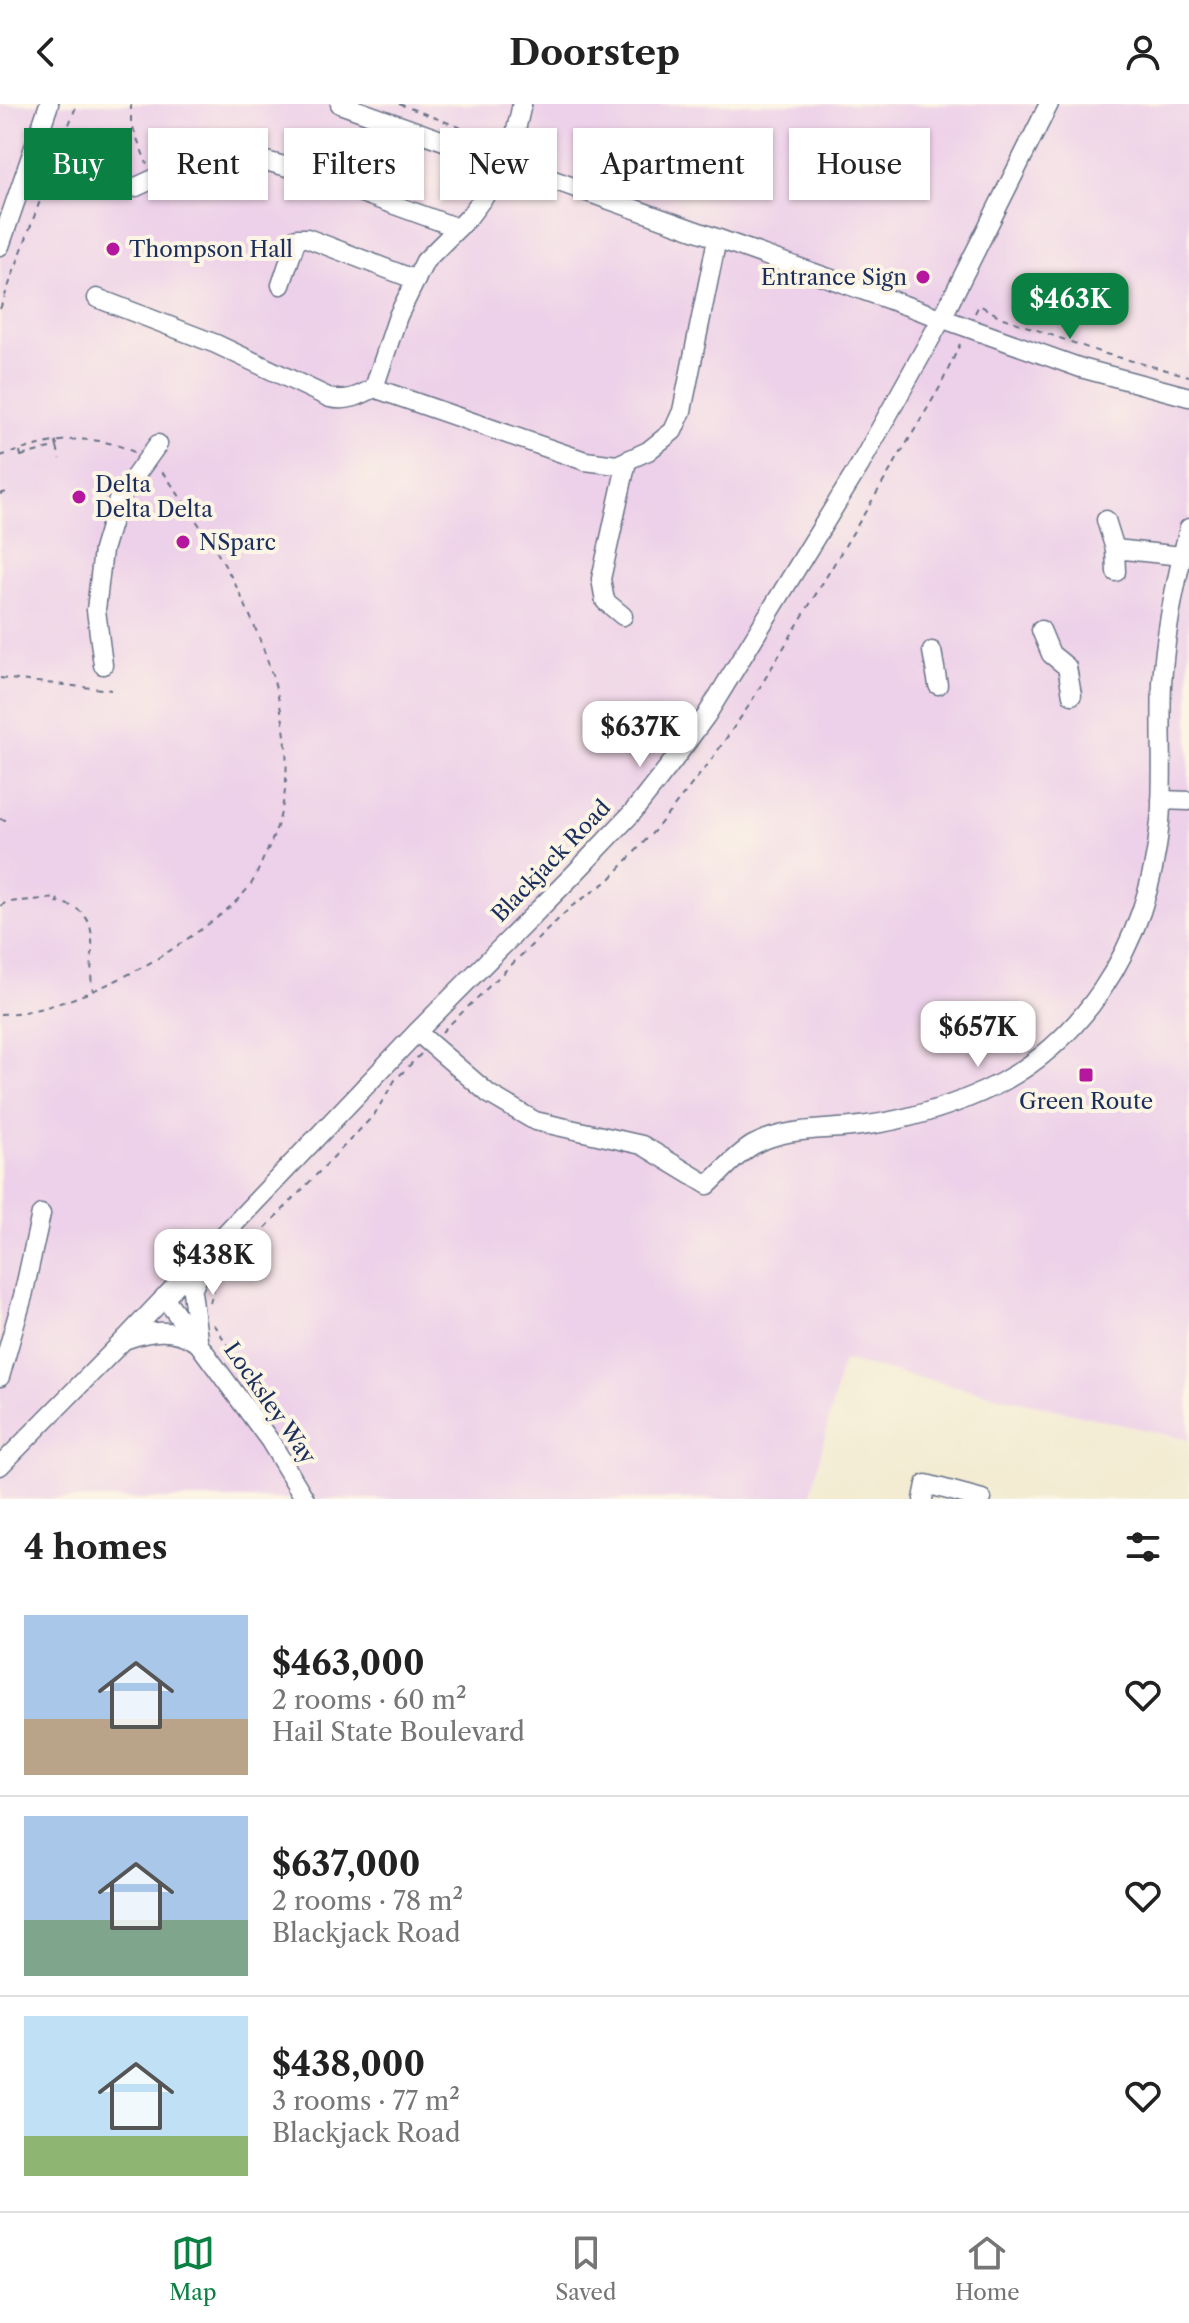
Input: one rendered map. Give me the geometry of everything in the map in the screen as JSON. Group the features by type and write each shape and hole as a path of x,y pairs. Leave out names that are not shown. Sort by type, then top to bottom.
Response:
{"street":[{"path":"41,128 49,104"},
{"path":"340,104 440,140"},
{"path":"516,128 522,104"},
{"name":"Blackjack Road","path":"0,1466 417,1032 574,874 633,812 673,761 706,716 860,465 942,318 1049,104"},
{"path":"268,161 458,228"},
{"path":"0,246 24,177"},
{"path":"557,182 1081,368 1189,397"},
{"path":"374,388 398,316 425,261 480,200"},
{"path":"281,285 297,238 307,238 416,280"},
{"path":"97,298 216,344 330,398 342,401 374,388 585,461 617,465 648,451 673,431 682,411 717,239"},
{"path":"103,665 96,610 103,550 118,500 158,444"},
{"path":"623,616 605,601 601,579 627,461"},
{"path":"1106,520 1115,549 1116,572"},
{"path":"417,1032 489,1094 535,1121 642,1145 708,1185 751,1146 788,1132 895,1120 967,1098 1001,1082 1059,1043 1083,1017 1128,943 1152,872 1161,800 1162,681 1171,608 1189,528"},
{"path":"1115,549 1182,556"},
{"path":"1041,630 1051,654 1067,667 1072,695"},
{"path":"932,651 938,685"},
{"path":"1161,800 1189,801"},
{"path":"0,1377 23,1296 41,1214"},
{"path":"200,1345 194,1324 192,1291 211,1248"},
{"name":"Locksley Way","path":"164,1297 270,1441 305,1499"},
{"path":"124,1340 160,1331 185,1335 200,1345"},
{"path":"924,1492 982,1499"}],"path":[{"path":"68,128 77,104"},
{"path":"131,104 131,123 148,163"},
{"path":"399,104 464,128"},
{"path":"0,309 40,200"},
{"path":"979,305 1003,318 1102,353 1189,376"},
{"path":"0,456 55,440 84,437 117,444 145,459 166,476 239,592 262,648 286,732 287,776 284,804 274,838 249,886 214,920 162,956 93,993 0,1014"},
{"path":"55,440 60,459"},
{"path":"21,456 57,446"},
{"path":"20,450 22,461"},
{"path":"0,494 10,491"},
{"path":"0,678 111,690"},
{"path":"0,819 6,820"},
{"path":"0,906 7,902 58,898 57,902 79,910 91,928 93,993"}],"shaded area":[{"path":"0,104 1189,104 1189,1440 843,1360 810,1499 0,1499"}],"place":[{"name":"Thompson Hall","path":"113,249"},
{"name":"Entrance Sign","path":"923,277"},
{"name":"Delta Delta Delta","path":"79,497"},
{"name":"NSparc","path":"183,542"},
{"name":"Green Route","path":"1086,1075"}]}
